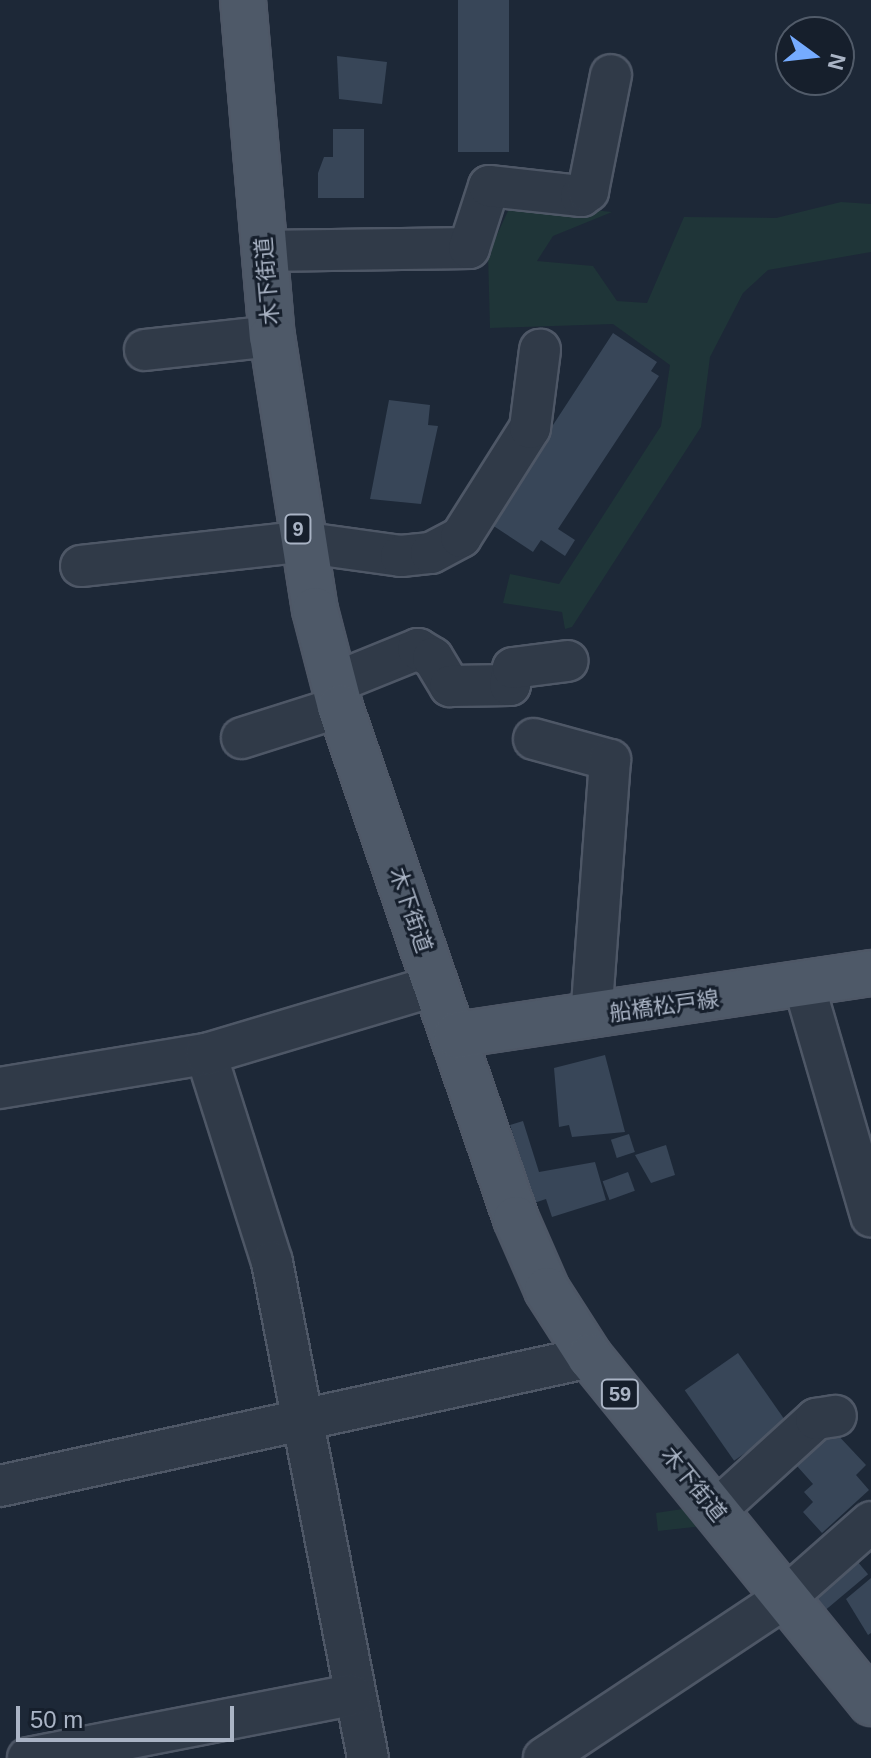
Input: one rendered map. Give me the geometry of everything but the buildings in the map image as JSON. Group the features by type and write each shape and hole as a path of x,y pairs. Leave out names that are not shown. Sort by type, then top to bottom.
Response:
{"main road":[{"name":"木下街道","path":"243,0 272,336 300,542 337,695 531,1257 590,1357 871,1703"},
{"name":"船橋松戸線","path":"456,1035 871,973"}],"street":[{"path":"264,251 469,248 489,186 581,196 588,191 611,75"},
{"path":"145,350 272,336"},
{"path":"81,566 300,542 401,556 431,553 461,537 530,428 540,350"},
{"path":"242,738 337,695 418,649 433,658 450,686 510,685 513,668 568,661"},
{"path":"534,739 610,760 591,1016"},
{"path":"0,1088 206,1054 437,985"},
{"path":"804,985 871,1216"},
{"path":"206,1054 272,1262 306,1419 352,1695 368,1758"},
{"path":"0,1486 590,1357"},
{"path":"715,1511 816,1419 836,1416"},
{"path":"544,1758 584,1731 795,1608 871,1522"},
{"path":"48,1756 352,1695"}],"green space":[{"path":"841,202 871,204 871,252 768,270 743,293 710,357 701,427 572,627 565,629 562,612 503,603 510,574 559,584 661,426 670,365 613,324 490,328 488,254 508,211 524,203 612,212 553,236 537,261 593,266 617,301 647,303 684,217 776,218"},
{"path":"689,1508 703,1526 658,1531 656,1513"}]}
